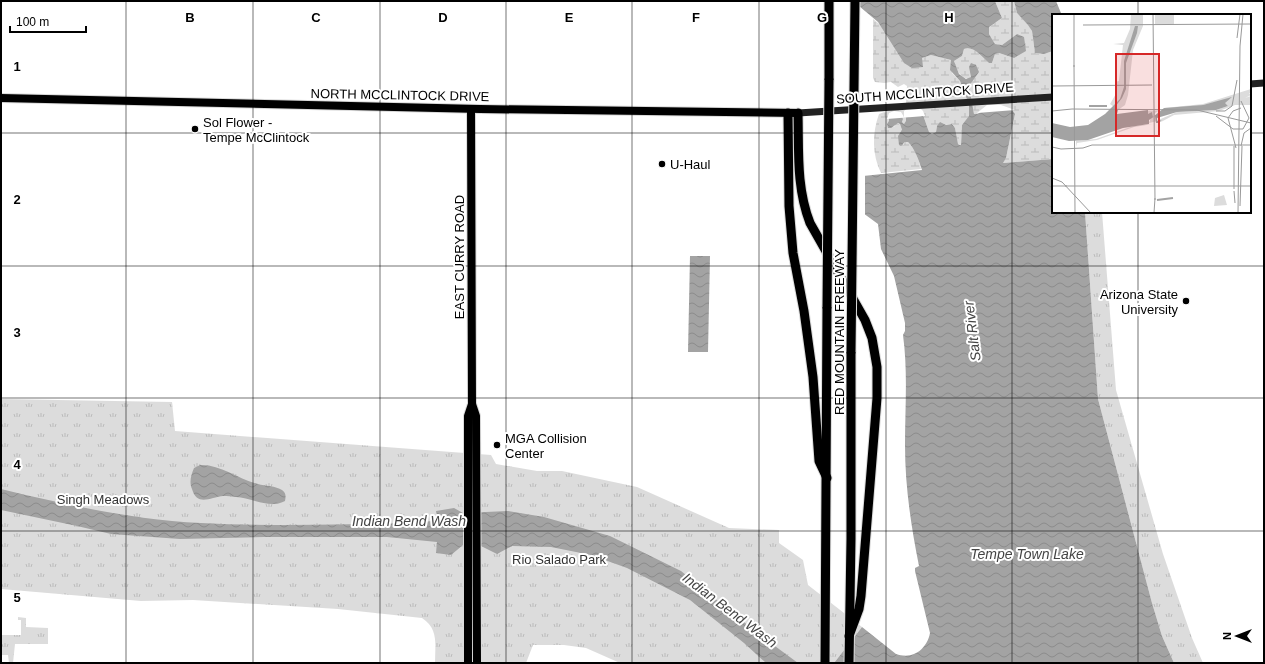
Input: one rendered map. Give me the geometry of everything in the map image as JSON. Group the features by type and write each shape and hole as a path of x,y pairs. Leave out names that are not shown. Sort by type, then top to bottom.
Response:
{"highway":[{"name":"RED MOUNTAIN FREEWAY","path":"825,663 829,1"},
{"name":"RED MOUNTAIN FREEWAY","path":"849,663 855,1"},
{"path":"788,113 789,206 793,253 804,310 814,377 819,461 827,478"},
{"path":"798,113 800,186 804,208 810,223 866,320 872,338 877,367 877,398 860,609 849,636"}],"main road":[{"path":"1251,84 1264,83"},
{"name":"SOUTH MCCLINTOCK DRIVE","path":"798,113 1052,97"},
{"name":"NORTH MCCLINTOCK DRIVE","path":"1,98 471,109 798,113"},
{"name":"EAST CURRY ROAD","path":"468,663 476,416 472,404 471,109"},
{"name":"EAST CURRY ROAD","path":"472,551 477,663"}],"green space":[{"path":"995,1 1014,1 1017,13 1029,25 1032,31 1035,53 1044,54 1052,51 1052,159 1002,163 1006,158 1015,114 1013,111 987,107 979,114 974,114 969,86 972,81 969,67 971,77 968,79 960,75 956,67 954,61 962,56 964,49 967,48 977,52 989,63 992,63 995,54 999,53 1014,58 1017,34 1002,45 995,44 989,34 989,27 1002,18"},
{"path":"873,19 922,58 931,55 951,60 952,73 960,81 969,105 969,117 962,125 961,145 958,145 955,128 952,124 937,126 936,132 932,134 929,132 922,112 904,124 902,122 903,119 889,117 889,121 894,127 896,123 900,124 903,145 905,142 908,142 913,148 921,169 881,173 878,166 874,136 879,114 906,104 907,86 904,84 898,87 891,82 875,82 873,78"},
{"path":"1085,213 1102,213 1116,390 1163,554 1192,638 1203,663 1174,663 1162,636 1098,399"},
{"path":"1,399 172,402 175,431 491,455 496,464 537,471 562,471 637,487 729,528 779,530 779,543 803,560 808,585 862,627 834,663 620,663 586,648 564,645 533,645 526,663 435,663 434,632 422,618 338,609 193,600 141,601 1,589"},
{"path":"18,617 26,618 26,627 48,628 48,644 15,644 13,663 9,663 8,655 1,655 1,635 21,635 21,620 18,620"}],"water":[{"name":"Tempe Town Lake","path":"853,1 995,1 1002,18 989,27 989,34 995,44 1002,45 1017,34 1024,37 1026,51 1014,58 999,53 995,54 992,63 989,63 977,52 967,48 964,49 962,56 954,61 959,74 966,79 971,77 969,67 971,63 976,65 979,72 969,86 974,114 978,114 988,107 994,106 1013,111 1015,114 1006,158 1003,163 1052,159 1052,213 1085,213 1098,399 1152,603 1162,636 1174,663 834,663 862,627 896,654 908,656 918,652 926,644 930,633 915,571 915,568 919,566 907,491 905,445 906,376 903,335 905,331 905,323 894,276 881,249 878,224 863,213 863,176 922,170 915,152 908,142 905,142 901,146 899,145 898,136 902,130 900,124 898,123 891,128 888,128 887,124 889,117 900,114 904,124 906,121 906,112 922,112 929,132 932,134 936,132 937,126 940,122 946,125 952,124 955,128 958,144 961,145 962,125 969,116 969,105 960,81 950,70 951,60 931,55 922,58 923,67 912,68 904,63 878,22"},
{"path":"1014,1 1056,1 1061,13 1052,14 1052,51 1044,54 1035,53 1032,31 1017,13"},
{"path":"690,256 710,256 708,352 688,352"},
{"path":"200,465 207,465 222,469 251,482 280,489 285,493 285,501 267,504 233,496 223,496 205,500 197,498 194,495 191,486 191,476 194,468"},
{"path":"1,489 101,511 151,519 201,523 282,525 417,523 438,520 436,511 454,508 463,513 508,511 544,517 610,536 681,571 760,635 798,663 766,663 744,643 690,600 627,568 591,555 551,547 512,546 497,554 481,546 463,545 451,555 436,553 437,542 387,537 180,539 111,534 1,510"}],"pier":[{"path":"987,105 1001,105 1015,110 977,113"},
{"path":"909,107 919,107 925,116 887,119 889,113 894,111 901,112 904,117 904,111"},
{"path":"862,174 865,174 865,217 861,214"}],"place":[{"name":"Sol Flower - Tempe McClintock","path":"195,129"},
{"name":"U-Haul","path":"662,164"},
{"name":"Arizona State University","path":"1186,301"},
{"name":"MGA Collision Center","path":"497,445"}],"water label":[{"name":"Salt River","path":"972,331"},
{"name":"Indian Bend Wash","path":"409,521"},
{"name":"Indian Bend Wash","path":"730,610"}],"park label":[{"name":"Singh Meadows","path":"103,499"},
{"name":"Rio Salado Park","path":"559,559"}]}
